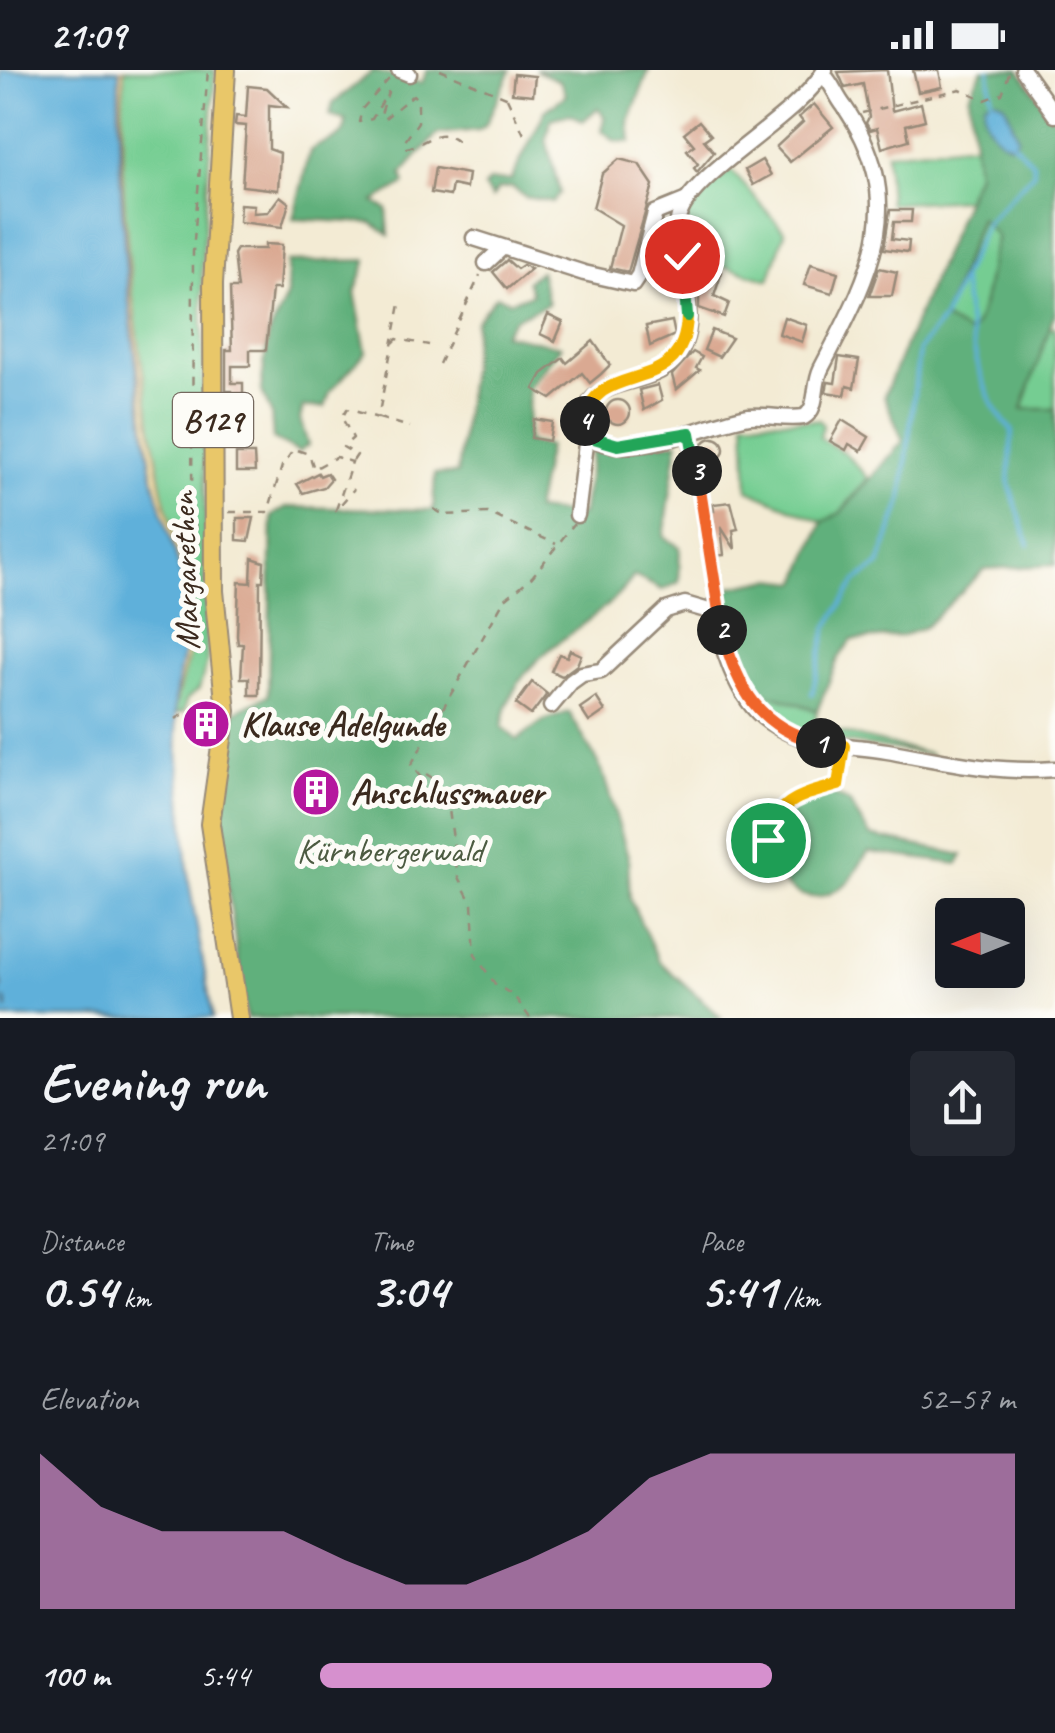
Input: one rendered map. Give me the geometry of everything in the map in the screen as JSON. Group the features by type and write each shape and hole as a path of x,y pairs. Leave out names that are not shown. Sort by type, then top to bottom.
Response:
{"main road":[{"name":"Margarethen","path":"226,70 212,278 214,591 226,711 216,768 211,842 239,1018"}],"street":[{"path":"1024,70 1055,115"},
{"path":"474,238 633,284 655,213 687,200 781,118 824,72 859,112 877,168 880,218 856,294 817,377 813,408 804,417 754,416 690,433 618,445 587,436"},
{"path":"577,515 586,414 595,398 618,383 663,370 680,350 687,289 677,227 687,200"},
{"path":"486,263 501,248"},
{"path":"690,433 690,473"},
{"path":"551,706 571,682 582,674 601,671 666,610 685,604 715,609 734,674 747,698 767,721 800,738 982,768 1055,769"}],"path":[{"path":"200,550 192,510 192,252 208,70"},
{"path":"440,70 509,98 527,141"},
{"path":"859,112 960,89 979,101 985,100 995,97 1008,84 1010,70"},
{"path":"398,72 362,109 359,122 372,119 388,92 380,114 384,119 413,95 418,100 419,117 405,142 406,148 441,134 458,141"},
{"path":"439,364 486,263"},
{"path":"378,418 401,299"},
{"path":"392,344 397,339 429,345"},
{"path":"354,489 336,510 357,455 343,447 353,442 342,418 347,409 410,427"},
{"path":"222,512 268,512 282,466 294,449 308,454 314,469 336,457 352,462"},
{"path":"690,473 715,609"},
{"path":"434,510 444,515 488,514 558,545"},
{"path":"530,1018 514,996 495,984 474,955 472,904 458,876 448,802 434,791 431,777 422,779 411,765 504,600 532,577 577,515"},
{"path":"770,862 768,840 776,817 800,794 838,785 844,746"}],"green space":[{"path":"124,70 215,70 202,265 207,663 199,689 186,700 184,712 175,714 192,636 192,608 163,493 131,283 123,176"},
{"path":"427,70 511,70 485,126 437,134 402,174 405,184 374,202 387,209 389,235 372,223 293,219 310,151 338,137 345,128 346,120 330,115 333,103 373,71 422,83"},
{"path":"535,70 649,70 629,122 631,142 615,141 602,130 605,119 598,108 583,121 570,114 551,119 546,139 560,193 553,202 525,197 512,187 498,189 492,198 484,187 489,181 511,180 545,111 566,95 560,81"},
{"path":"982,70 1019,70 1055,121 1055,312 1022,409 1055,409 1055,565 985,569 925,627 903,636 852,640 838,659 817,711 765,692 742,675 726,640 721,589 772,579 798,582 823,522 840,513 903,441 884,396 977,173 969,96","holes":["980,218 997,237 980,313 970,334 943,319"]},
{"path":"974,144 977,173 965,199 889,204 886,153"},
{"path":"731,170 785,232 769,280 689,255 685,225 691,204"},
{"path":"981,218 997,236 981,312 971,335 943,319"},
{"path":"367,260 355,292 366,352 330,392 325,407 303,407 300,419 308,445 299,452 273,439 271,413 261,389 268,337 287,295 287,262"},
{"name":"Kürnbergerwald","path":"540,271 548,304 515,318 503,334 561,346 529,387 527,442 548,446 535,510 582,515 593,445 678,442 664,537 680,547 679,582 663,590 634,576 618,595 539,659 522,678 502,727 517,740 543,721 569,712 602,770 628,856 630,899 659,961 722,1018 246,1018 218,818 234,712 268,695 272,516 286,507 433,510 435,474 457,474 476,321 496,296 511,301 532,294 527,281"},
{"path":"1055,327 1055,409 1022,410 1048,328"},
{"path":"745,420 819,420 823,425 820,438 846,454 868,478 840,513 823,522 748,490"},
{"path":"729,650 752,686 817,711 814,726 932,755 803,736 757,707"},
{"path":"827,791 849,802 870,836 963,855 958,864 869,852 847,883 822,896 800,894 783,882 772,863 770,840 777,818 795,801"}],"sand":[{"path":"119,70 124,70 125,223 136,326 160,478 192,606 192,636 175,714 174,694 187,639 182,575 162,523 130,305 120,176"}],"water":[{"path":"0,70 119,70 122,219 136,369 151,467 187,608 187,635 175,714 189,882 213,1018 0,1018"},
{"path":"996,99 1005,104 1018,137 1013,145 1000,140 987,123 985,102"}],"building":[{"path":"887,70 892,111 921,103 925,120 906,125 909,140 882,148 877,128 870,130 866,123 869,117 863,84 845,88 838,72"},
{"path":"913,70 939,70 942,87 918,92"},
{"path":"514,74 535,76 533,95 512,93"},
{"path":"248,86 267,88 287,107 269,105 269,149 280,153 278,190 242,186 246,126 235,125 236,116 246,117"},
{"path":"814,104 833,127 790,162 776,147 803,122 799,117"},
{"path":"699,121 711,135 704,140 714,152 697,172 694,168 698,164 687,150 694,145 684,133"},
{"path":"619,159 639,164 653,185 628,272 610,268 621,225 593,208 602,174"},
{"path":"762,160 771,175 753,185 745,170"},
{"path":"435,168 468,174 466,188 452,185 450,196 431,193"},
{"path":"280,196 289,203 282,227 239,222 240,204 254,205 253,213 268,212"},
{"path":"890,210 912,210 911,222 894,222 892,239 909,241 908,252 884,249"},
{"path":"265,244 282,245 279,289 272,289 266,350 250,350 250,366 232,366 232,383 243,383 243,401 232,401 232,391 226,391 226,350 232,350 230,288 238,288 234,254 237,249 265,249"},
{"path":"507,260 517,269 523,265 531,269 507,289 493,272"},
{"path":"811,264 838,272 832,293 804,285"},
{"path":"710,267 722,272 714,296 729,303 724,317 699,308 699,287"},
{"path":"879,268 897,272 892,296 869,296"},
{"path":"548,315 563,322 555,341 540,334"},
{"path":"784,317 807,325 802,342 779,334"},
{"path":"672,321 675,335 650,346 646,326"},
{"path":"712,330 732,338 719,357 704,350"},
{"path":"593,341 610,365 590,383 582,373 551,399 534,389 542,374 563,358 567,363"},
{"path":"693,352 702,357 696,368 700,370 676,390 672,375"},
{"path":"839,357 859,360 854,388 847,386 845,395 826,392 828,382 835,383"},
{"path":"658,385 662,400 644,410 639,390"},
{"path":"618,400 627,403 627,421 618,424 609,421 606,412 609,403"},
{"path":"534,419 552,422 549,441 531,438"},
{"path":"842,420 869,437 861,451 849,444 846,450 830,441"},
{"path":"713,438 721,441 721,457 713,460 705,457 702,449 705,441"},
{"path":"236,454 254,454 255,472 236,472"},
{"path":"318,473 327,473 331,479 324,487 303,493 297,484"},
{"path":"731,502 738,529 733,530 735,549 721,527 724,555 709,556 709,511 714,511 713,504"},
{"path":"237,518 254,518 249,541 237,540"},
{"path":"252,558 264,562 260,581 259,695 249,695 249,678 241,678 243,644 238,644 237,636 239,582 251,583"},
{"path":"570,650 581,655 577,665 562,676 551,671 559,654 567,657"},
{"path":"532,682 547,694 531,715 516,704"},
{"path":"596,697 605,711 589,722 580,708"}],"waterway":[{"path":"989,70 992,103"},
{"path":"812,694 827,628 856,581 879,565 902,500 919,349 943,319 986,223 1034,172 1033,163 1012,142"},
{"path":"962,281 983,381 1000,417 1012,430 1009,484 1029,545"}],"ferry route":[{"path":"0,977 10,1018"}],"place":[{"name":"Klause Adelgunde","path":"206,724"},
{"name":"Anschlussmauer","path":"316,792"}],"route":[{"path":"682,256 687,324 680,350 663,370 618,383 595,398 588,407 587,436 618,445 690,433 716,613 734,674 747,698 767,721 800,738 844,746 838,785 800,794 788,802 776,817 768,840"}]}
